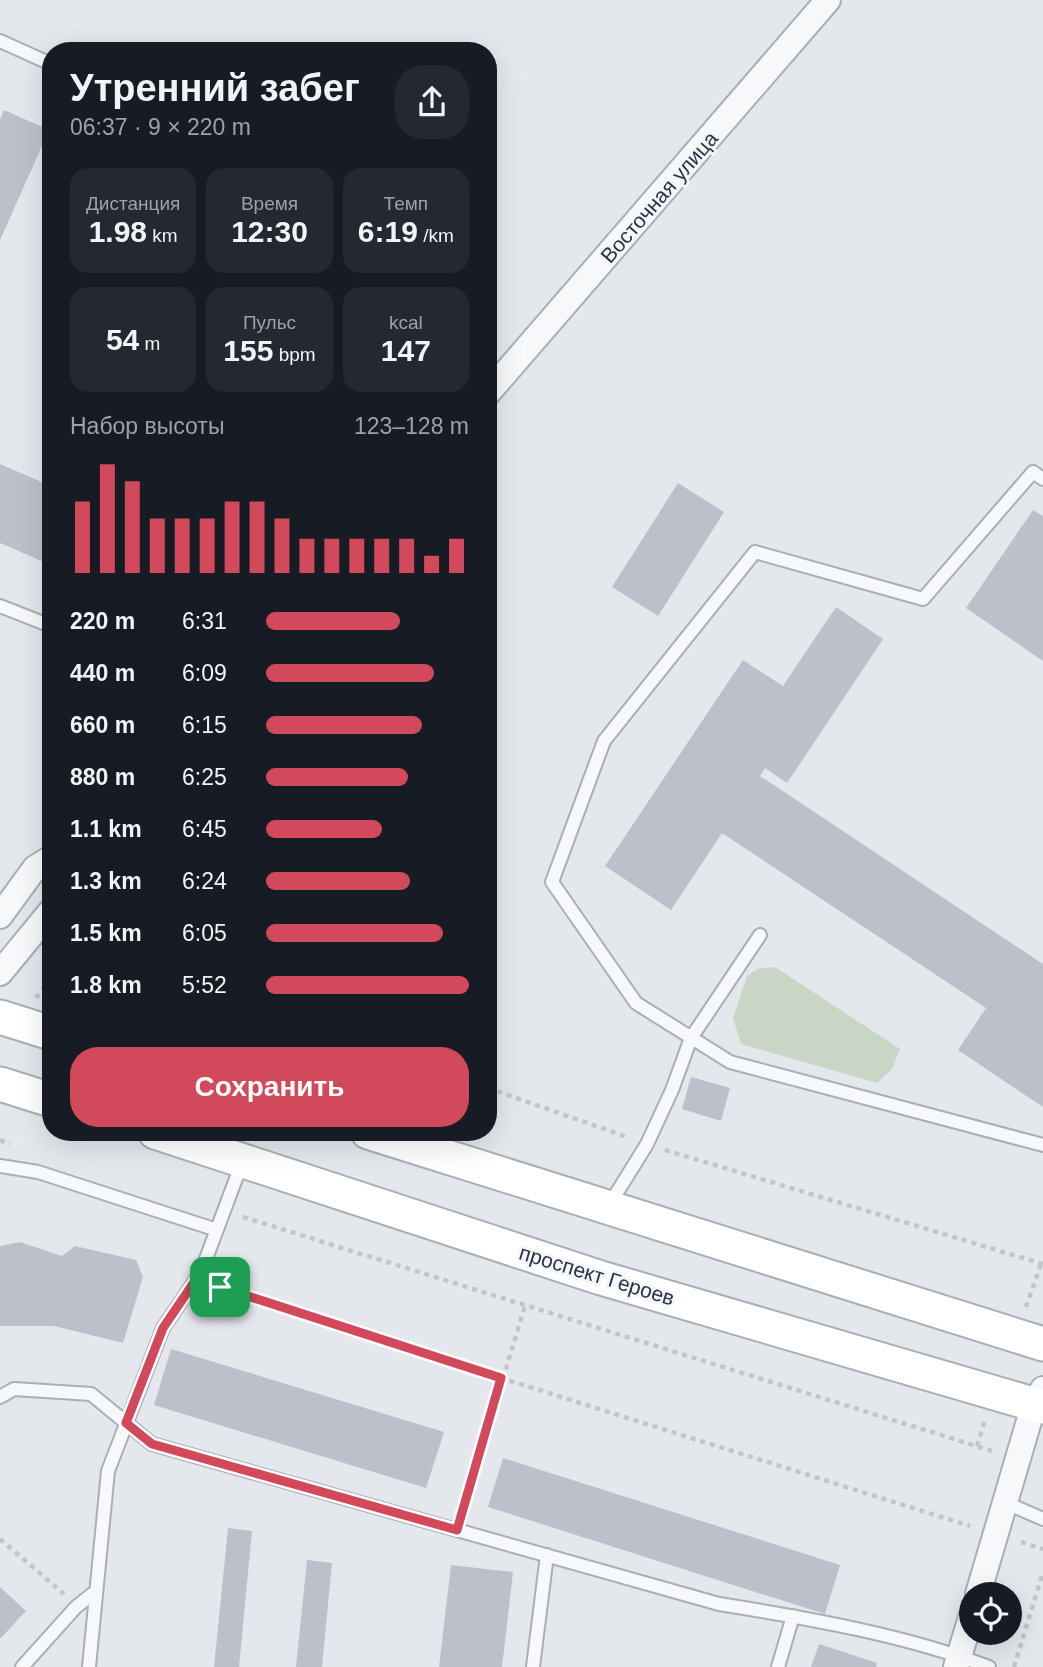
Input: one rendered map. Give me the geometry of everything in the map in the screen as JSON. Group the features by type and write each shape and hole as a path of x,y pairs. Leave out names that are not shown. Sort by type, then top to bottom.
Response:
{"main road":[{"path":"0,1017 42,1030"},
{"path":"0,1084 42,1097"},
{"name":"проспект Героев","path":"183,1141 601,1278 1040,1400"},
{"path":"397,1141 1043,1344"}],"street":[{"name":"Восточная улица","path":"497,383 828,0"},
{"path":"0,916 35,868 42,864"},
{"path":"0,973 42,922"},
{"path":"982,1582 1018,1460 1040,1400"}],"lane":[{"path":"0,41 42,60"},
{"path":"1043,479 1033,472 923,599 755,551 604,741 552,882 636,1003 730,1062 1043,1145"},
{"path":"0,606 42,622"},
{"path":"608,1207 647,1144 672,1090 691,1038 760,935"},
{"path":"89,1667 108,1471 163,1328 201,1272 243,1160"},
{"path":"0,1166 38,1172 217,1230"},
{"path":"0,1397 14,1389 92,1394 152,1444 719,1604 793,1616 989,1667"},
{"path":"1006,1503 1043,1519"},
{"path":"533,1667 547,1555"},
{"path":"22,1667 76,1607 95,1592"},
{"path":"778,1667 793,1616"}],"path":[{"path":"497,1091 647,1144 1043,1264"},
{"path":"0,1140 13,1144"},
{"path":"223,1210 1018,1460"},
{"path":"201,1272 220,1287 1043,1549"},
{"path":"457,1530 525,1306"},
{"path":"0,1539 76,1607"},
{"path":"1014,1667 1043,1572"}],"green space":[{"path":"775,967 900,1049 892,1069 877,1083 741,1044 733,1018 747,976 757,969"}],"building":[{"path":"4,110 42,127 42,146 0,240 0,120"},
{"path":"0,464 42,482 42,561 0,543"},
{"path":"678,483 724,512 658,616 612,587"},
{"path":"1033,510 1043,516 1043,661 966,608"},
{"path":"836,607 883,639 787,783 765,768 760,776 1043,964 1043,1107 958,1050 986,1008 722,833 671,910 605,866 743,660 783,686"},
{"path":"691,1077 730,1088 721,1121 682,1109"},
{"path":"20,1242 62,1256 75,1246 136,1260 143,1277 123,1343 54,1326 0,1326 0,1246"},
{"path":"171,1349 444,1432 426,1488 154,1405"},
{"path":"503,1458 840,1565 825,1614 488,1507"},
{"path":"228,1528 252,1531 239,1667 214,1667"},
{"path":"307,1560 332,1563 322,1667 296,1667"},
{"path":"451,1565 513,1572 502,1667 439,1667"},
{"path":"0,1587 26,1611 0,1639"},
{"path":"819,1644 877,1663 876,1667 811,1667"}],"route":[{"path":"201,1272 220,1287 501,1378 457,1530 152,1444 126,1423 163,1328 201,1272"}]}
